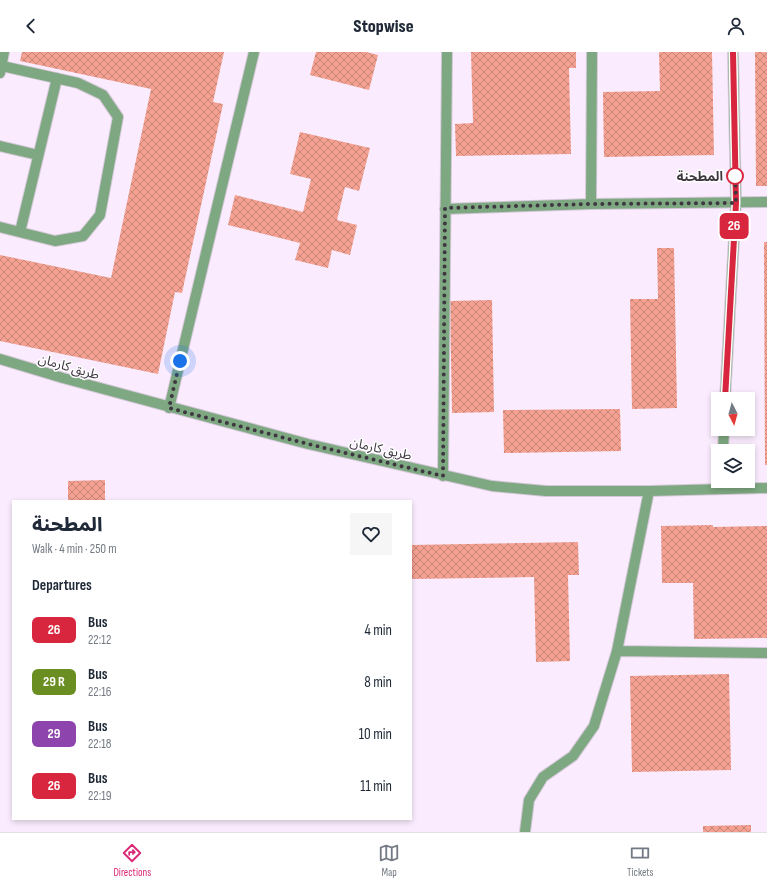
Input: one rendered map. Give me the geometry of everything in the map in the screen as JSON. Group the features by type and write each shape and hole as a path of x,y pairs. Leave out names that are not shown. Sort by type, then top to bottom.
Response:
{"street":[{"path":"0,227 55,241 83,236 100,215 118,117 103,96 78,83 56,78 1,70 4,52"},
{"path":"169,408 254,52"},
{"path":"443,476 447,52"},
{"path":"591,204 592,52"},
{"path":"725,392 736,203 733,52"},
{"path":"20,232 56,78"},
{"path":"0,146 38,155"},
{"path":"445,208 591,204 767,202"},
{"name":"طريق كارمان","path":"0,359 169,408 308,444 492,486 546,491 648,491 711,486"},
{"name":"طريق كارمان","path":"755,487 767,488"},
{"path":"525,832 529,800 543,777 573,756 594,726 617,651 648,491"},
{"path":"617,651 767,653"}],"building":[{"path":"22,52 224,52 213,102 223,104 182,293 175,292 158,374 0,341 0,255 111,278 151,89 20,61"},
{"path":"316,52 366,52 378,55 369,90 310,75"},
{"path":"471,52 576,52 576,68 569,68 571,154 456,156 455,124 473,123"},
{"path":"659,52 712,52 714,155 604,157 603,92 660,91"},
{"path":"755,52 767,52 767,186 756,186"},
{"path":"300,132 370,148 359,191 345,187 337,220 357,225 350,255 332,250 328,268 295,260 300,243 228,225 235,195 303,212 311,179 290,174"},
{"path":"764,242 767,242 767,465 765,465"},
{"path":"657,248 674,248 677,408 632,409 630,299 658,299"},
{"path":"492,300 494,412 452,413 450,301"},
{"path":"620,409 621,451 504,453 503,410"},
{"path":"105,480 105,500 68,500 68,481"},
{"path":"713,525 713,527 767,526 767,638 694,639 693,583 662,583 661,526"},
{"path":"578,542 579,575 568,575 570,661 536,662 534,577 412,579 412,545"},
{"path":"729,674 731,770 632,772 630,676"},
{"path":"751,825 751,832 703,832 703,826"}],"bus line":[{"name":"26","path":"725,392 736,203 733,52"}],"place":[{"name":"المطحنة","path":"735,176"}],"route":[{"path":"180,361 169,408 308,444 443,476 445,208 591,204 736,203 735,171 735,176"}]}
